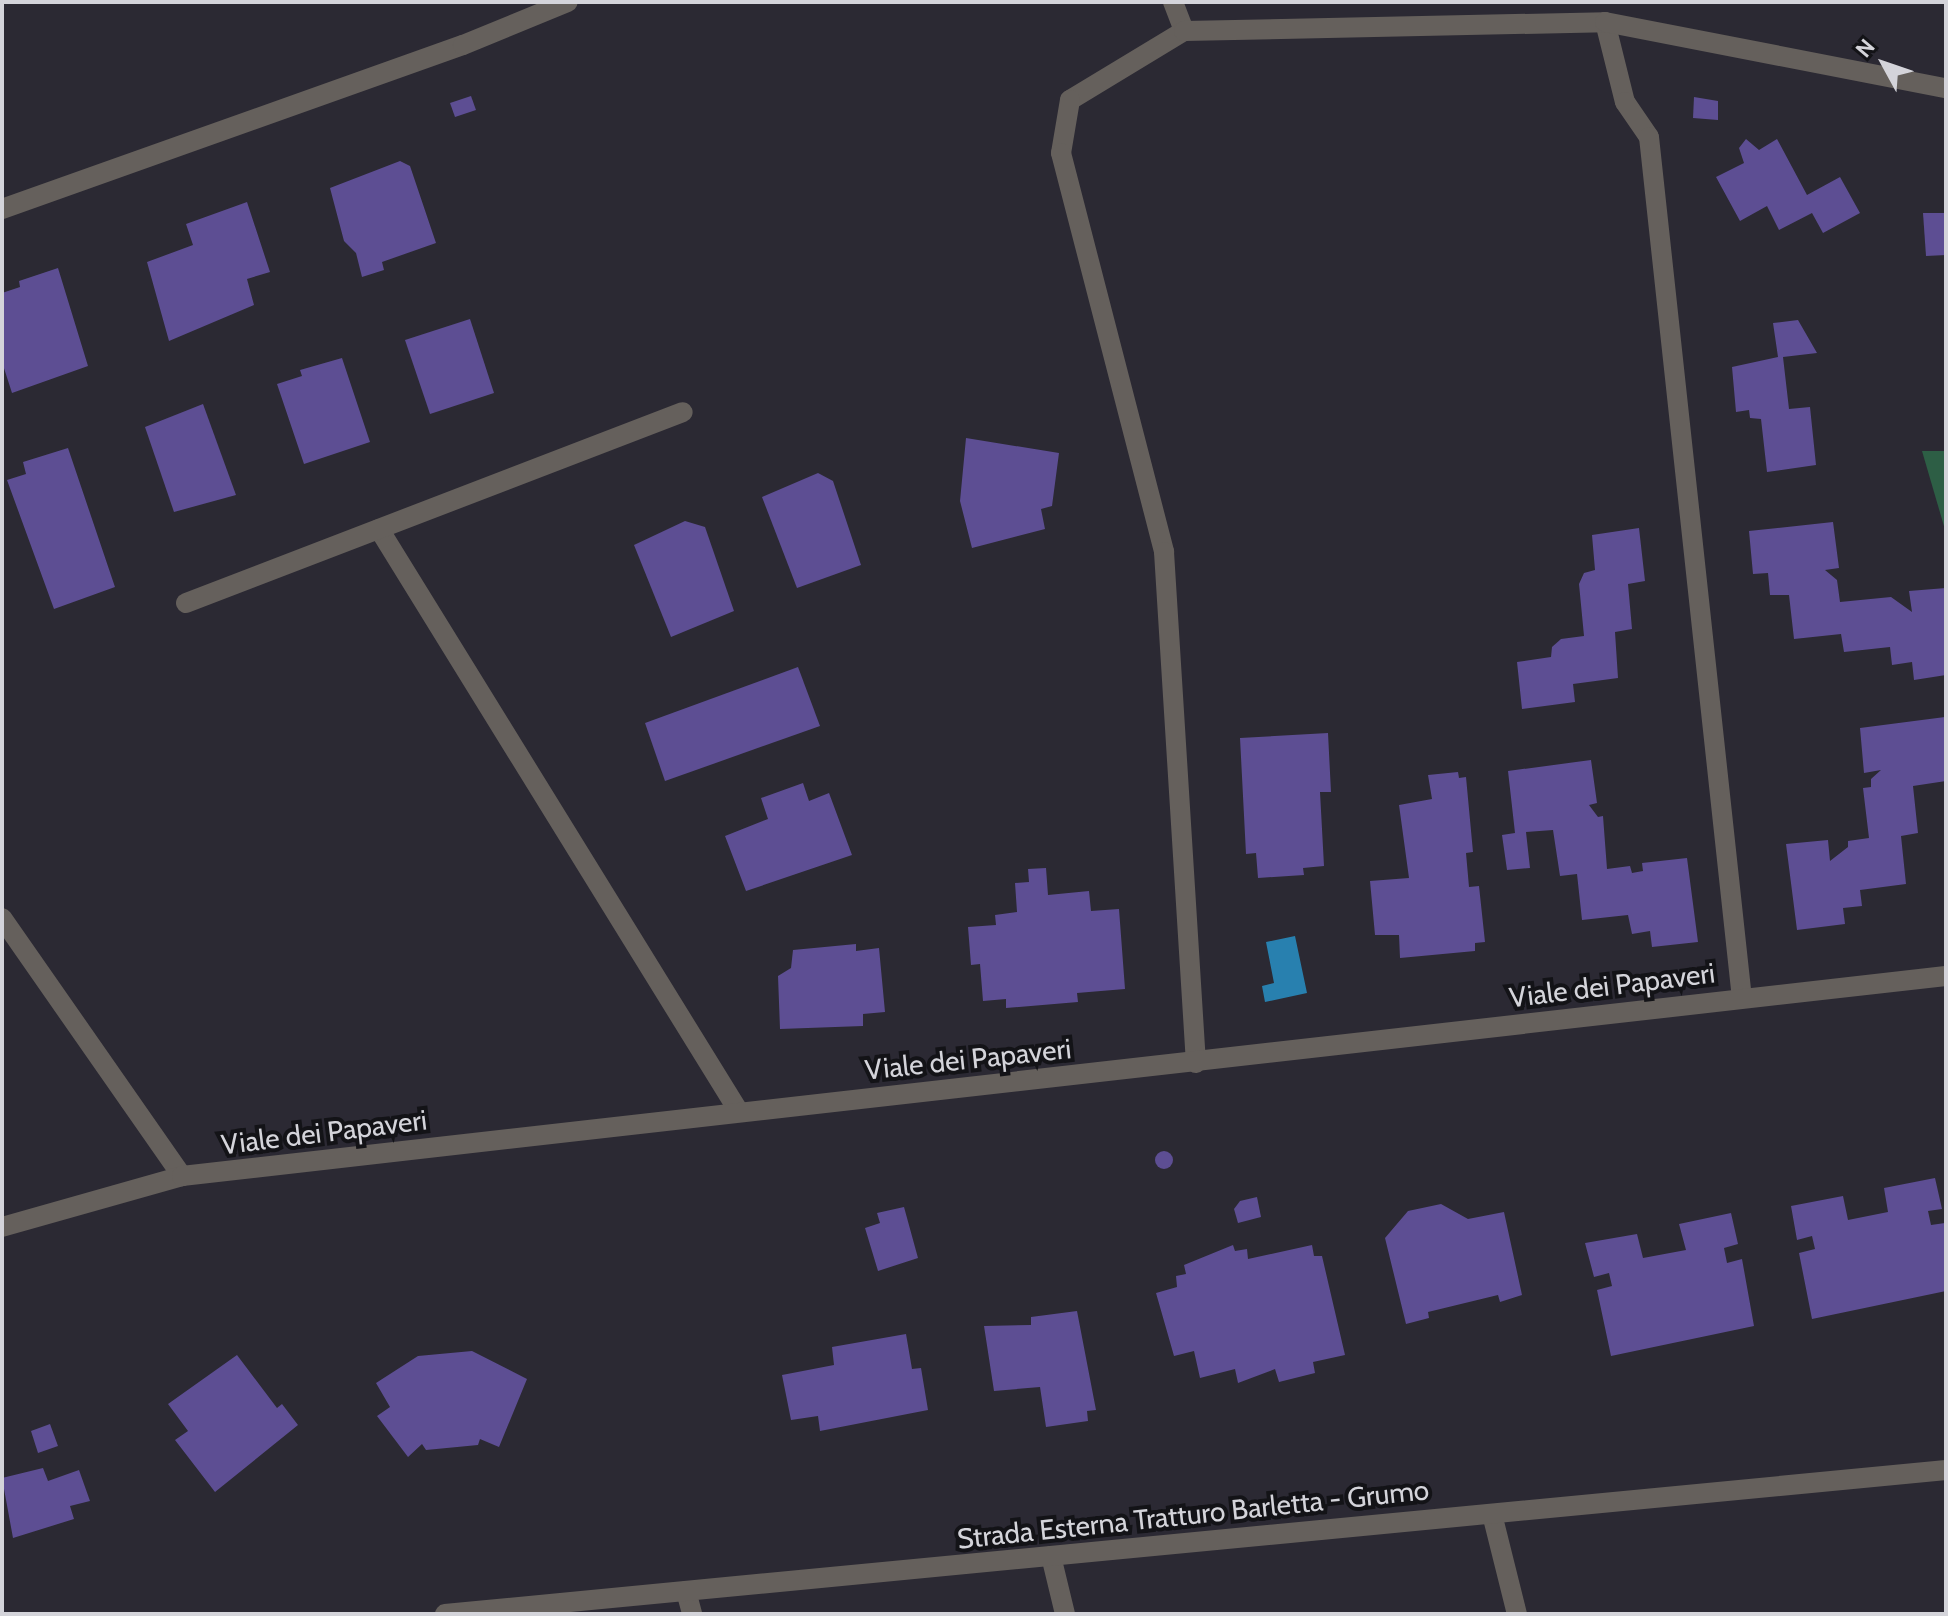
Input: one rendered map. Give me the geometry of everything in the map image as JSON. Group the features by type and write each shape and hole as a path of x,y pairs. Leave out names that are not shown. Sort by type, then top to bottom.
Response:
{"street":[{"path":"2,209 463,45 568,2"},
{"path":"1173,2 1184,31"},
{"path":"1605,22 1625,102 1649,137 1742,998"},
{"path":"1196,1063 1164,552 1061,153 1070,100 1184,31 1605,22 1946,88"},
{"path":"186,603 683,412"},
{"path":"379,529 739,1112"},
{"path":"2,918 182,1176"},
{"name":"Viale dei Papaveri","path":"2,1227 182,1176 1946,976"},
{"name":"Strada Esterna Tratturo Barletta - Grumo","path":"445,1614 1946,1470"},
{"path":"1492,1514 1517,1614"},
{"path":"1051,1556 1065,1614"},
{"path":"686,1591 692,1614"}],"green space":[{"path":"1922,451 1946,451 1946,533"}],"water":[{"path":"1295,936 1307,993 1265,1002 1262,986 1274,983 1266,942"}],"building":[{"path":"471,96 476,110 455,117 450,103"},
{"path":"1694,97 1718,101 1718,120 1693,118"},
{"path":"1746,139 1759,150 1777,139 1807,195 1840,177 1860,213 1823,233 1812,213 1779,230 1767,206 1740,221 1716,177 1744,163 1739,148"},
{"path":"400,161 410,166 436,243 382,262 384,270 362,277 356,253 344,241 330,188"},
{"path":"247,202 270,272 247,279 254,305 169,341 147,262 193,245 186,224"},
{"path":"1923,213 1946,213 1946,255 1926,256"},
{"path":"58,268 88,366 12,393 2,362 2,293 20,287 19,281"},
{"path":"470,319 494,393 430,414 405,340"},
{"path":"1798,320 1817,353 1783,357 1789,409 1810,407 1816,465 1767,472 1761,419 1750,418 1749,410 1736,412 1732,367 1778,357 1773,323"},
{"path":"342,358 370,442 304,464 277,384 302,376 300,370"},
{"path":"203,404 236,495 174,512 145,427"},
{"path":"966,438 1059,453 1052,506 1041,509 1045,529 972,548 960,501"},
{"path":"68,448 115,587 54,609 7,480 26,474 23,462"},
{"path":"818,473 833,481 861,565 797,588 762,497"},
{"path":"685,521 705,527 734,611 671,637 634,545"},
{"path":"1833,522 1839,568 1825,570 1837,580 1840,602 1891,597 1912,612 1909,591 1946,588 1946,675 1914,680 1912,662 1892,665 1890,647 1844,652 1841,634 1794,639 1789,595 1770,595 1768,573 1753,574 1749,531"},
{"path":"1639,528 1645,581 1628,584 1632,629 1615,632 1618,678 1573,684 1575,702 1522,709 1517,662 1551,657 1552,647 1561,639 1584,636 1579,584 1584,573 1595,570 1592,535"},
{"path":"798,667 820,726 665,781 645,723"},
{"path":"1945,717 1946,781 1913,786 1918,833 1901,836 1906,884 1860,890 1862,906 1843,908 1845,924 1797,930 1786,844 1828,840 1830,861 1848,847 1848,841 1869,838 1863,788 1871,787 1871,779 1881,770 1864,773 1860,728"},
{"path":"1328,733 1331,792 1320,792 1324,866 1303,868 1304,875 1258,878 1256,853 1246,854 1240,738"},
{"path":"1591,760 1597,803 1589,805 1598,817 1603,816 1607,869 1630,866 1632,873 1643,871 1642,863 1687,858 1698,942 1652,947 1650,931 1632,934 1628,915 1582,920 1577,874 1560,876 1553,830 1526,832 1530,868 1507,870 1502,835 1515,833 1508,771"},
{"path":"1458,772 1459,778 1466,777 1473,852 1466,853 1469,887 1479,886 1485,942 1475,943 1475,951 1400,958 1399,935 1375,935 1370,881 1409,878 1399,805 1432,799 1428,775"},
{"path":"803,783 809,801 829,793 852,855 746,891 725,836 768,819 761,798"},
{"path":"1046,868 1048,895 1089,891 1091,911 1119,909 1125,989 1077,993 1078,1002 1006,1008 1006,999 983,1001 980,964 971,965 968,927 996,925 995,915 1017,912 1015,883 1029,882 1028,869"},
{"path":"856,944 856,951 879,948 885,1012 863,1014 863,1026 780,1029 778,976 791,968 793,950"},
{"path":"1164,1151 1173,1160 1164,1169 1155,1160"},
{"path":"1935,1178 1942,1209 1928,1211 1931,1225 1945,1223 1946,1291 1812,1319 1799,1253 1815,1249 1812,1236 1797,1240 1791,1206 1843,1196 1848,1220 1888,1212 1884,1188"},
{"path":"1257,1197 1261,1217 1238,1223 1234,1209 1240,1201"},
{"path":"1441,1204 1468,1219 1504,1212 1522,1295 1500,1302 1498,1295 1428,1312 1429,1318 1406,1324 1385,1238 1408,1211"},
{"path":"904,1207 918,1258 878,1271 865,1228 880,1223 877,1213"},
{"path":"1731,1213 1738,1244 1724,1248 1727,1263 1742,1259 1754,1326 1611,1356 1597,1290 1612,1286 1609,1273 1594,1277 1585,1243 1637,1234 1643,1258 1686,1250 1679,1224"},
{"path":"1233,1245 1235,1251 1247,1249 1248,1259 1312,1245 1314,1256 1322,1256 1345,1355 1313,1362 1315,1373 1279,1382 1275,1369 1238,1383 1235,1369 1200,1378 1194,1351 1174,1356 1156,1293 1177,1287 1176,1276 1186,1274 1184,1265"},
{"path":"1077,1311 1096,1410 1087,1411 1088,1421 1046,1427 1040,1387 994,1391 984,1326 1031,1325 1031,1317"},
{"path":"906,1334 912,1369 921,1368 928,1410 820,1431 818,1416 791,1420 782,1375 834,1365 832,1347"},
{"path":"472,1351 527,1379 499,1447 480,1439 478,1445 426,1450 422,1444 408,1457 377,1416 390,1407 376,1383 418,1356"},
{"path":"237,1355 277,1408 282,1404 298,1425 215,1492 175,1440 188,1431 168,1404"},
{"path":"50,1424 58,1446 38,1453 31,1431"},
{"path":"43,1468 48,1481 79,1470 90,1501 70,1506 74,1519 13,1538 2,1478"}]}
